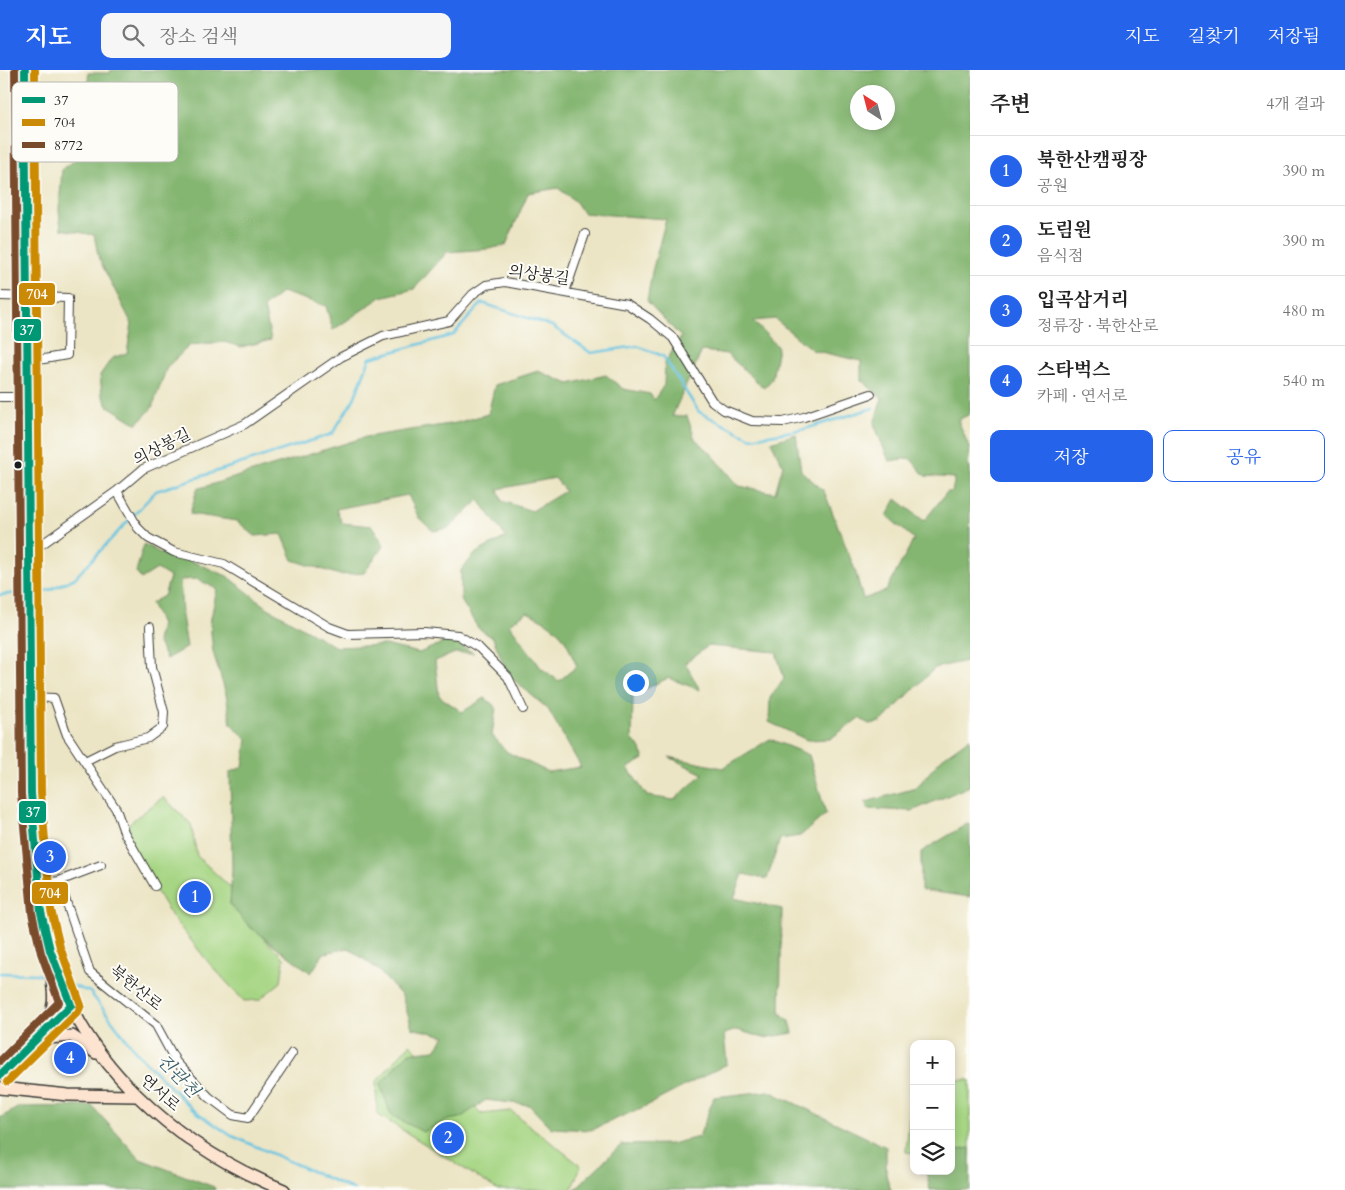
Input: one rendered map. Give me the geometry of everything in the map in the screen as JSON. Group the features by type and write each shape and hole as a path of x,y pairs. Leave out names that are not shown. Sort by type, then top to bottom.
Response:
{"main road":[{"path":"25,162 31,552 31,793 39,884 50,949 50,963 55,995 49,1019 36,1039"},
{"name":"연서로","path":"50,949 71,1004 106,1062 137,1096 172,1126 212,1152 244,1172 284,1190"},
{"path":"0,1075 71,1004"},
{"path":"36,1039 72,1036 89,1047 106,1062"},
{"path":"0,1088 68,1095 137,1096"}],"street":[{"path":"565,292 585,234"},
{"name":"의상봉길","path":"31,552 117,492 143,469 246,424 341,357 383,336 449,321 473,294 486,285 505,282 627,304 650,319 673,338 712,401 724,410 752,420 783,422 804,417 871,394"},
{"path":"0,296 68,298 67,356 27,362"},
{"path":"0,397 28,397"},
{"path":"117,492 138,528 148,538 174,552 224,564 328,627 348,634 424,632 458,635 479,648 508,677 522,709"},
{"path":"85,761 115,746 148,738 164,726 164,712 152,667 150,627"},
{"path":"30,696 51,696 54,698 67,735 116,809 124,832 155,886"},
{"path":"39,884 59,881 102,865"},
{"name":"북한산로","path":"59,881 90,972 156,1025 176,1062 209,1097 233,1115 248,1118 292,1053"}],"green space":[{"path":"111,70 970,70 970,414 958,420 970,449 968,466 970,468 970,660 935,668 881,722 869,724 859,718 830,739 807,740 769,722 770,698 784,678 776,652 708,646 685,663 700,690 668,678 633,695 632,739 641,749 644,759 628,768 647,796 674,800 703,774 669,757 723,768 770,739 809,755 826,814 800,836 780,839 767,879 743,874 734,898 782,909 780,1013 790,1021 793,1033 764,1038 737,1030 724,1034 727,1064 648,1105 591,1130 551,1128 529,1105 486,1100 460,1118 448,1120 423,1132 391,1115 380,1084 408,1053 435,1050 445,1036 412,1028 402,996 377,969 349,948 324,953 311,973 251,928 230,905 232,869 230,772 243,767 247,739 231,724 226,694 213,652 210,623 217,589 197,579 180,580 182,616 187,647 166,659 157,641 161,624 151,603 164,596 170,577 157,569 141,579 136,572 144,544 160,553 184,558 227,576 268,608 336,647 385,645 419,653 449,640 474,653 455,653 435,661 439,696 462,712 485,698 496,707 492,735 507,752 548,772 581,767 548,709 508,675 493,638 478,628 461,600 461,570 476,553 506,537 479,500 449,528 433,531 419,518 408,495 336,509 342,523 372,526 384,545 364,573 340,575 293,560 282,534 255,536 237,521 190,514 197,489 366,437 456,423 488,414 495,385 538,371 569,384 606,375 623,389 650,394 654,400 664,385 665,363 681,337 647,301 652,272 666,219 583,213 576,202 558,188 528,193 506,245 489,249 447,252 414,289 381,297 333,330 326,306 282,292 264,307 271,340 241,347 224,342 190,345 167,367 152,408 137,424 108,406 102,395 100,375 112,358 127,353 132,324 99,259 94,235 61,229 59,210 62,169 72,162 178,162 178,82 89,82 88,73 110,73","holes":["775,319 812,350 861,361 861,380 882,398 874,424 889,461 910,458 925,476 955,478 952,492 947,492 924,521 896,499 887,516 914,539 886,591 863,599 855,570 824,491 801,471 796,434 771,442 783,465 775,493 739,486 711,453 695,439 687,416 672,416 702,351 727,354 764,388 772,379 778,347 753,321","555,478 565,491 532,511 502,501 498,489","527,612 548,623 565,640 577,666 559,681 541,668 509,624"]},
{"path":"970,738 970,786 912,811 867,809 866,802 916,788 942,758"},
{"path":"163,797 191,824 197,856 231,888 230,905 284,958 281,982 259,1000 244,1001 209,963 173,918 122,837 127,825"},
{"path":"967,824 970,825 970,897 921,890 921,852"},
{"path":"410,1044 482,1114 511,1111 581,1166 571,1190 498,1190 377,1114 376,1082"},
{"path":"955,1080 970,1080 970,1157 955,1158"},
{"path":"769,1091 886,1147 886,1175 891,1190 574,1190 621,1145 671,1144 699,1137 714,1097"},
{"path":"92,1106 140,1159 214,1187 215,1190 0,1190 0,1118 19,1107"},
{"path":"910,1110 910,1152 906,1152"},
{"path":"970,1148 970,1190 930,1190 927,1175 955,1175 955,1150"}],"waterway":[{"path":"32,592 49,590 75,578 156,491 332,434 354,399 370,358 453,335 482,303 552,326 591,353 637,346 663,356 699,412 751,438 805,429 873,408"},
{"path":"0,595 27,592"},
{"name":"진관천","path":"0,973 38,974 48,977"},
{"name":"진관천","path":"65,983 90,992 137,1053 192,1109 230,1135 354,1190"}],"transit line":[{"name":"8772","path":"15,70 15,82"},
{"name":"37","path":"25,70 25,82"},
{"name":"704","path":"35,70 35,82"},
{"name":"8772","path":"0,1061 59,1002 41,953 32,913 21,794 16,162"},
{"name":"37","path":"0,1075 71,1005 50,950 41,912 31,793 26,162"},
{"name":"704","path":"7,1082 78,1012 81,1005 60,947 51,910 41,793 36,162"}],"place":[{"name":"입곡삼거리","path":"50,857"},
{"name":"북한산캠핑장","path":"195,897"},
{"name":"스타벅스","path":"70,1058"},
{"name":"도림원","path":"448,1138"}]}
